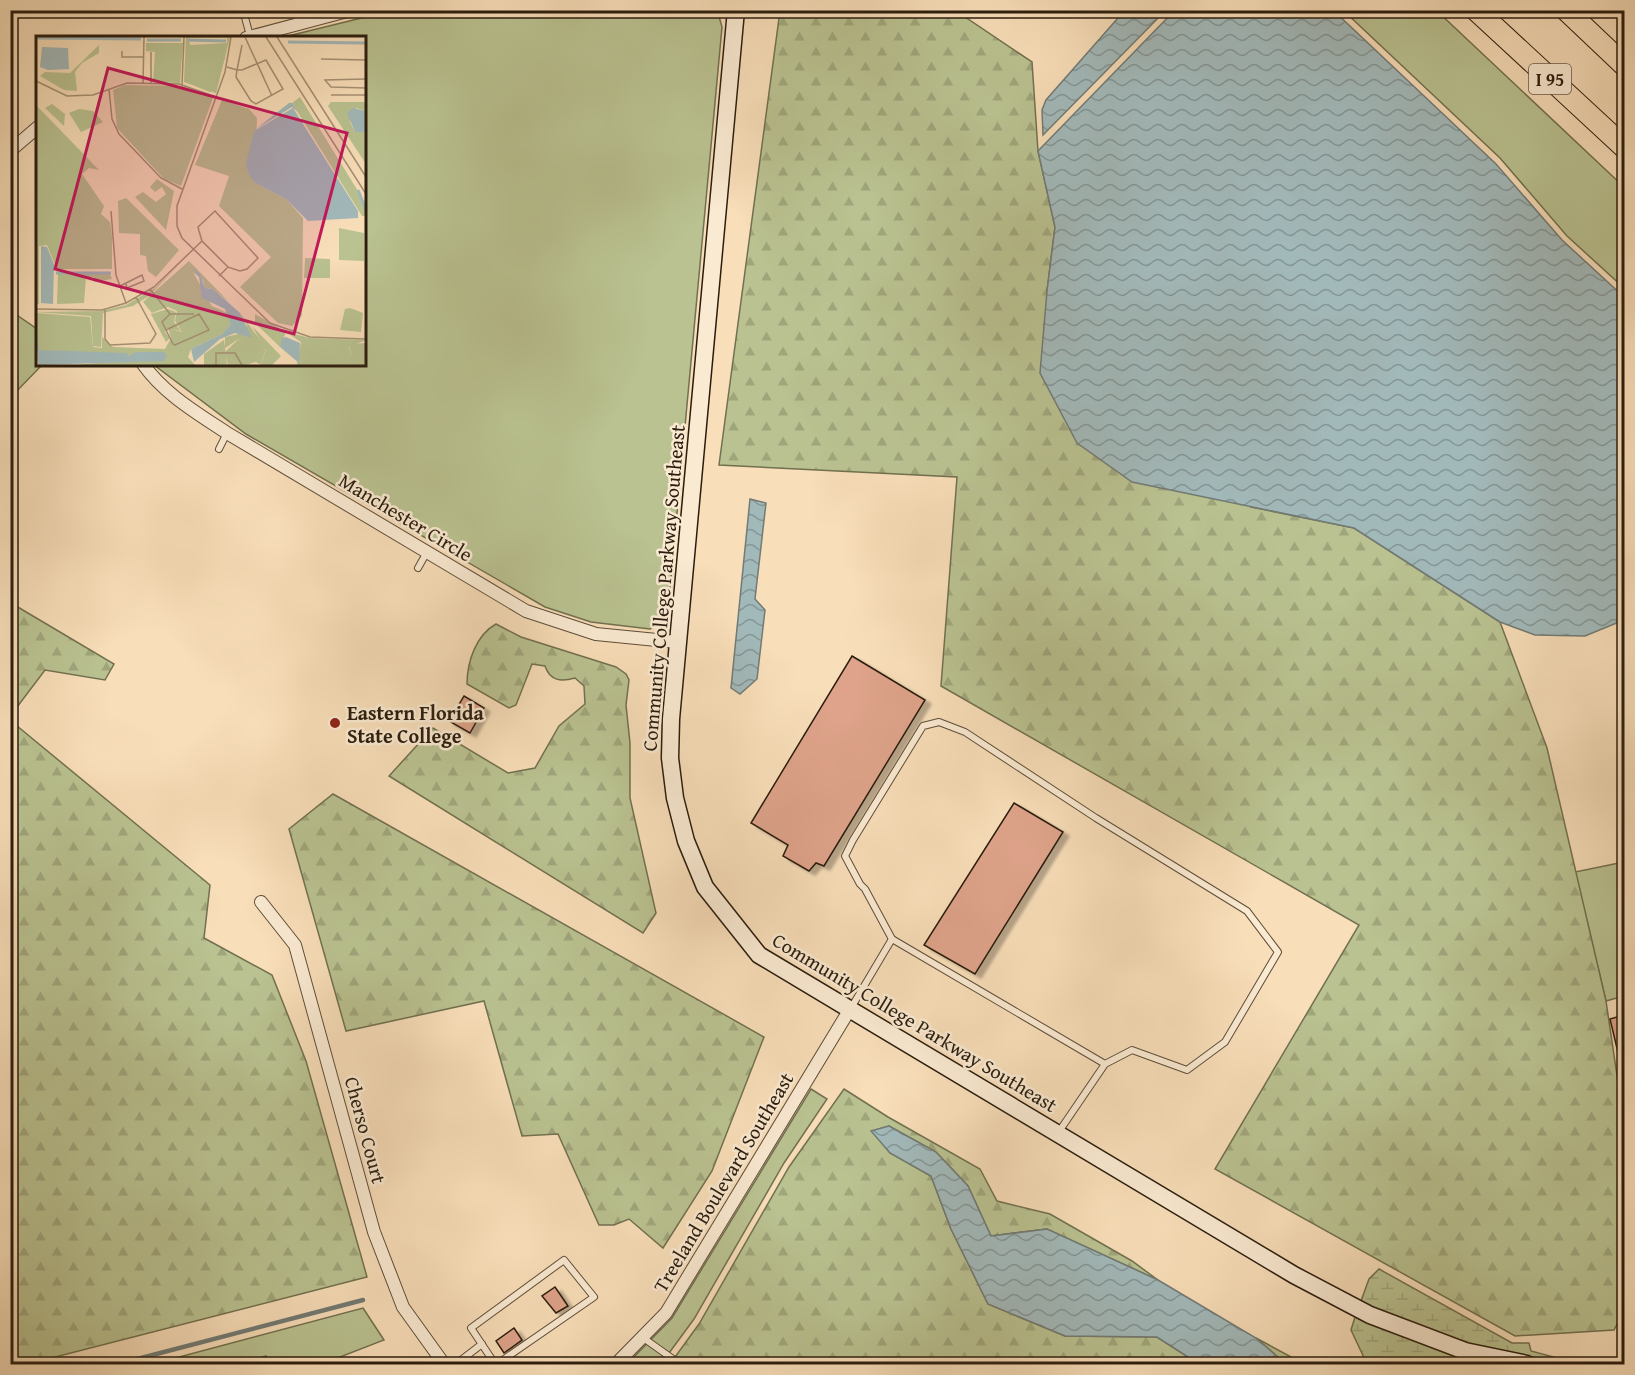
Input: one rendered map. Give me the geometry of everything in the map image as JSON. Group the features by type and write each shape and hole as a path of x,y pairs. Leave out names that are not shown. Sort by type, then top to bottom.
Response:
{"highway":[{"name":"I 95","path":"1476,10 1624,147"},
{"path":"1566,10 1624,65"}],"street":[{"path":"252,36 351,10"},
{"name":"Community College Parkway Southeast","path":"736,10 670,738 675,798 686,841 705,887 759,955 1294,1275 1370,1315 1465,1351 1527,1365"},
{"path":"10,150 36,129"},
{"name":"Manchester Circle","path":"144,366 180,402 227,433 526,611 596,634 677,642"},
{"name":"Cherso Court","path":"261,902 295,945 374,1232 403,1307 444,1365"},
{"name":"Treeland Boulevard Southeast","path":"616,1365 666,1313 850,1009"}],"lane":[{"path":"243,10 248,36"},
{"path":"295,10 299,24"},
{"path":"219,449 227,433"},
{"path":"418,568 427,552"},
{"path":"1058,1133 1105,1064 1132,1050 1187,1070 1225,1042 1278,952 1247,911 1096,818 965,732 939,722 923,726 845,856 860,884 892,939 1105,1064"},
{"path":"850,1009 882,952 892,939"},
{"path":"564,1260 594,1297 496,1365 482,1344 471,1328 564,1260"},
{"path":"642,1337 680,1365"},
{"path":"456,1365 482,1344"}],"green space":[{"path":"390,11 715,11 718,13 722,27 668,610 661,624 650,629 591,622 545,607 246,434 155,366 366,366 366,36 288,36"},
{"path":"780,11 854,11 965,17 1032,62 1038,151 1055,227 1047,291 1251,507 1354,528 1500,622 1547,748 1606,1001 1624,1123 1624,1311 1614,1330 1515,1336 1215,1169 1359,925 941,686 957,477 719,465"},
{"path":"1344,11 1437,11 1624,187 1624,288 1567,236 1500,158"},
{"path":"11,311 36,328 36,366 41,366 11,397"},
{"path":"11,603 114,664 105,680 45,670 11,715"},
{"path":"496,624 521,637 616,667 626,674 629,680 626,705 630,743 630,798 656,913 643,933 389,776 433,728 508,773 535,768 559,726 585,704 584,686 575,678 561,680 553,677 545,666 532,664 516,705 509,708 467,684 474,650 483,635"},
{"path":"11,721 210,885 204,938 272,975 306,1061 367,1277 28,1364 16,1364 11,1358"},
{"path":"333,794 764,1037 712,1171 663,1248 629,1219 614,1225 599,1225 558,1134 522,1136 484,1001 346,1031 289,829"},
{"path":"1624,862 1624,996 1606,1001 1575,872"},
{"path":"811,1089 827,1099 784,1163 694,1319 661,1364 627,1364 672,1318"},
{"path":"844,1089 888,1117 980,1169 997,1201 1050,1214 1132,1261 1158,1280 1047,1229 991,1236 968,1186 936,1152 889,1126 872,1131 890,1153 931,1176 951,1229 988,1304 1065,1336 1157,1337 1197,1364 670,1364 699,1324 789,1167"},
{"path":"1379,1269 1512,1343 1529,1343 1531,1351 1579,1364 1542,1359 1466,1343 1372,1308 1361,1301 1369,1279"},
{"path":"363,1308 384,1340 322,1364 268,1364 266,1356 237,1364 153,1364"},
{"path":"1355,1317 1464,1359 1489,1364 1367,1364 1351,1330"},
{"path":"1256,1338 1304,1364 1286,1364"}],"water":[{"path":"1125,10 1165,11 1043,135 1042,110 1046,100"},
{"path":"1175,10 1334,11 1496,164 1562,240 1624,297 1624,620 1585,636 1535,635 1500,622 1354,528 1132,482 1077,443 1040,373 1055,227 1038,151"},
{"path":"750,499 766,503 755,599 765,610 757,679 740,694 731,688"},
{"path":"889,1126 936,1152 968,1186 991,1236 1047,1229 1158,1280 1256,1338 1286,1364 1197,1364 1157,1337 1065,1336 988,1304 951,1229 931,1176 890,1153 871,1131"}],"building":[{"path":"852,656 925,700 824,866 816,863 809,871 783,856 788,845 751,823"},
{"path":"464,696 484,708 470,733 449,721"},
{"path":"1014,803 1063,832 975,974 924,945"},
{"path":"1624,1015 1624,1061 1620,1061 1610,1019"},
{"path":"555,1287 568,1306 556,1313 542,1296"},
{"path":"514,1328 522,1340 504,1353 496,1341"}],"waterway":[{"path":"118,1364 363,1300"}],"place":[{"name":"Eastern Florida State College","path":"335,723"}]}
